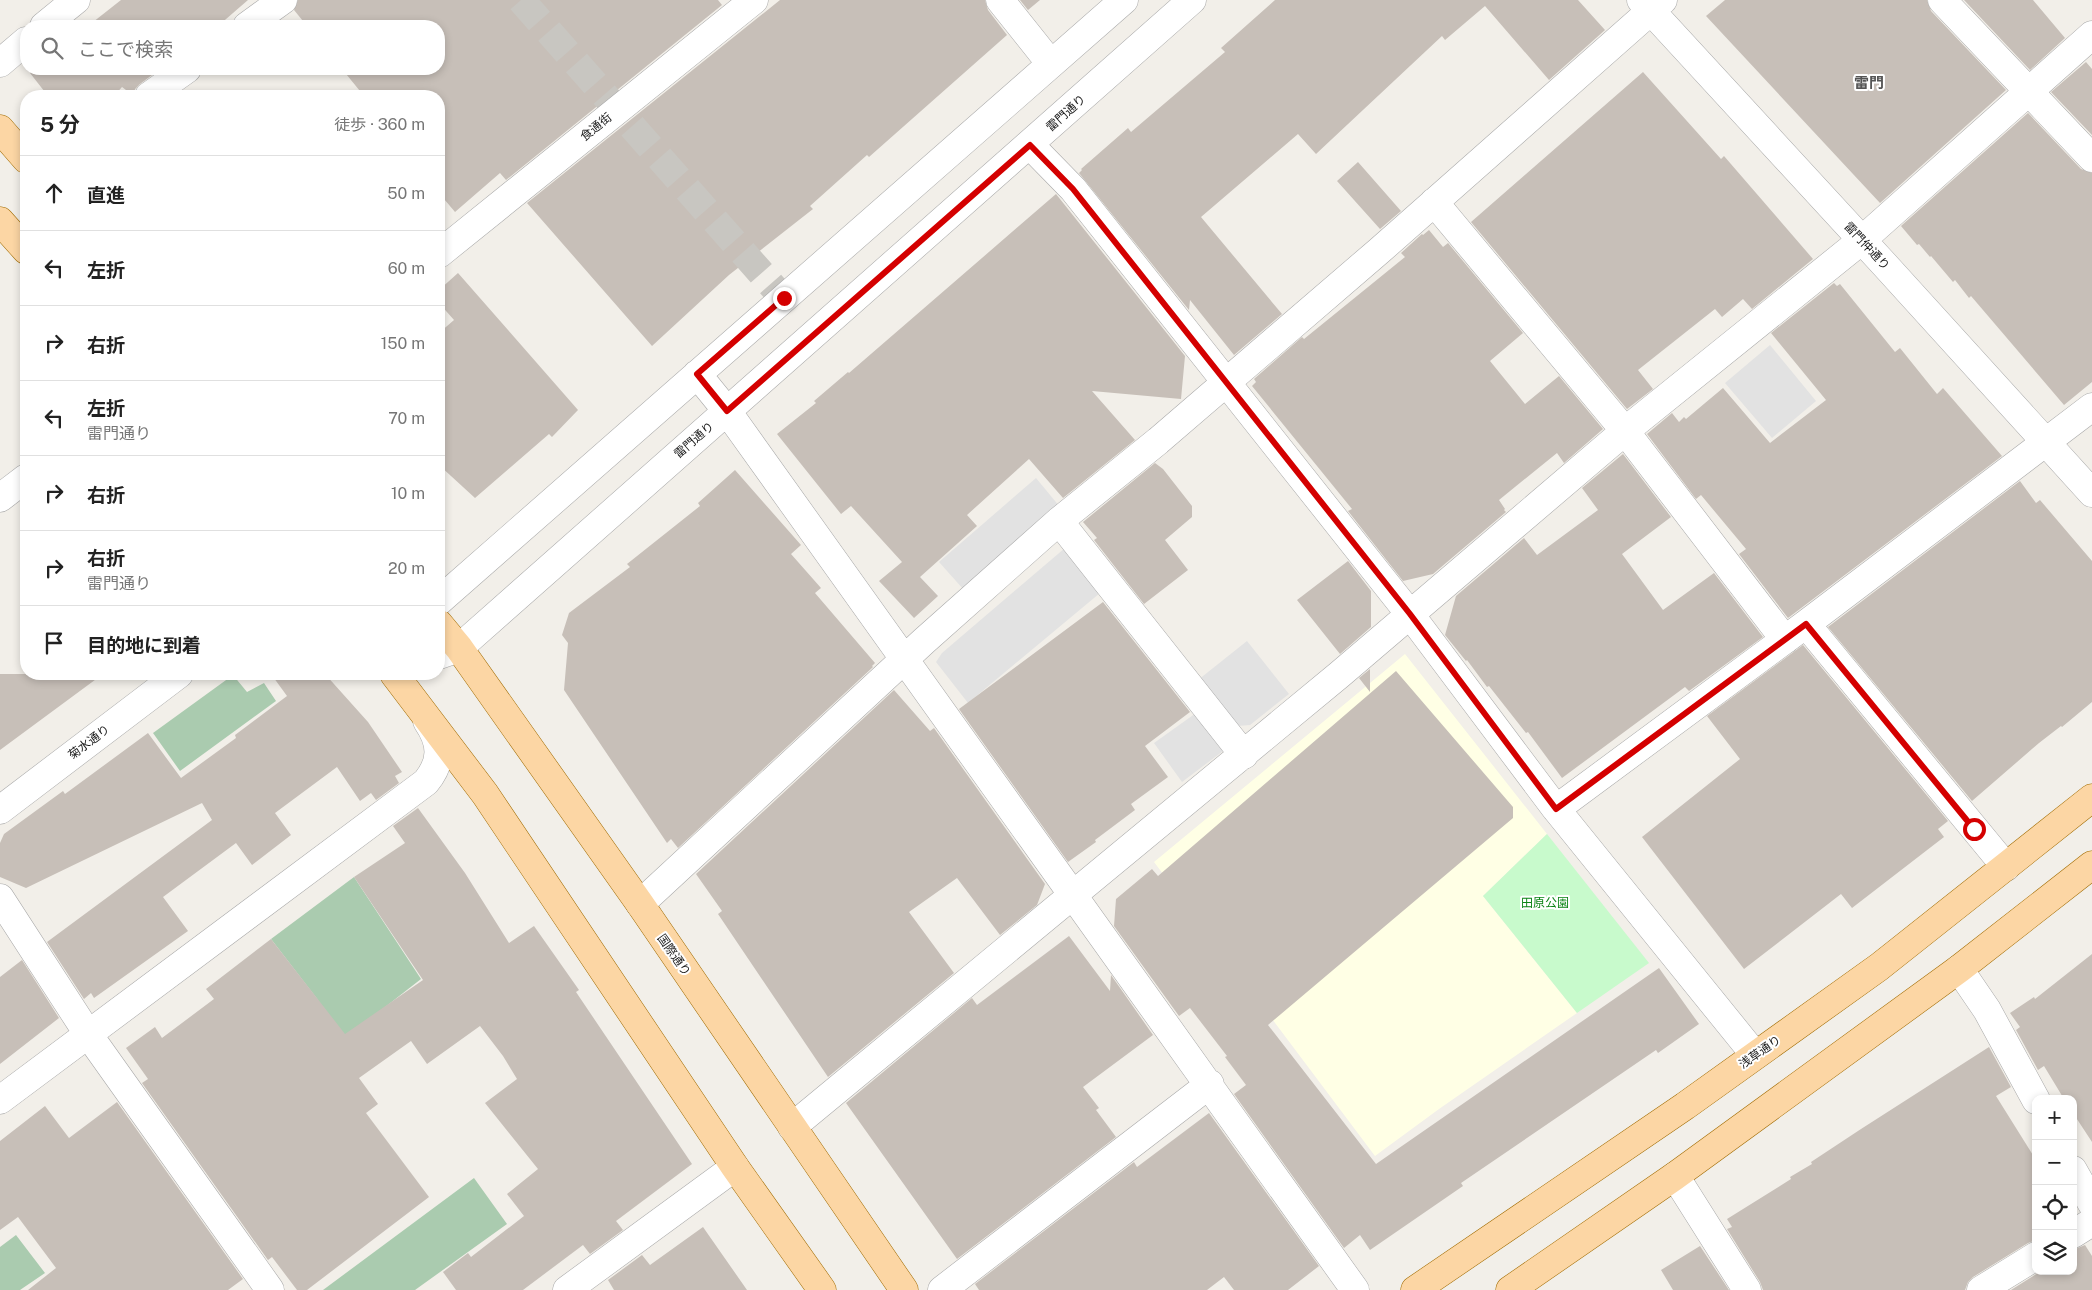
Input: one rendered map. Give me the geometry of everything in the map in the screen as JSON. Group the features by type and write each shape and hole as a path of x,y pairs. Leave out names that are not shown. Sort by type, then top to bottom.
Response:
{"main road":[{"path":"0,129 20,153"},
{"path":"0,220 20,243"},
{"name":"国際通り","path":"449,651 640,904 904,1290"},
{"path":"399,680 490,801 735,1167 822,1290"},
{"name":"浅草通り","path":"1415,1290 1684,1106 1879,967 2092,798"},
{"path":"1510,1290 1675,1176 1959,969 2092,865"}],"street":[{"path":"51,20 76,0"},
{"path":"255,20 283,0"},
{"name":"食通街","path":"445,249 754,0"},
{"path":"1000,0 1051,64"},
{"path":"445,596 1124,0"},
{"name":"雷門通り","path":"449,651 727,411 1192,0"},
{"path":"1942,0 2092,158"},
{"path":"640,904 905,658 1059,521 1158,441 1434,202 1651,3"},
{"name":"雷門仲通り","path":"1651,3 1862,240 2092,493"},
{"path":"792,1126 1244,755 1625,431 1862,240 2092,35"},
{"path":"0,63 20,46"},
{"path":"157,90 179,75"},
{"path":"1030,145 1073,189 1224,383 1410,614 1556,809 1755,1055"},
{"path":"1434,202 1795,632 2006,867"},
{"path":"697,374 727,411 905,658 1355,1290"},
{"path":"1556,809 1795,632 2092,407"},
{"path":"0,498 20,483"},
{"path":"1059,521 1244,755"},
{"name":"菊水通り","path":"0,810 171,680"},
{"path":"0,1100 426,782 434,772 438,761 439,748 434,731 398,680"},
{"path":"0,898 88,1034 270,1290"},
{"path":"1959,969 1987,1010 2033,1095"},
{"path":"942,1290 1210,1084"},
{"path":"567,1290 735,1167"},
{"path":"1675,1176 1747,1290"},
{"path":"2077,1177 2092,1204"},
{"path":"2077,1231 2092,1222"},
{"path":"1981,1290 2032,1258"}],"shaded area":[{"path":"1770,345 1816,401 1772,438 1725,383"},
{"path":"1036,478 1060,507 964,590 939,562"},
{"path":"1065,548 1100,593 968,703 936,662 942,653"},
{"path":"1247,641 1289,694 1250,725 1237,726 1198,680"},
{"path":"1405,654 1547,834 1483,896 1577,1013 1375,1156 1154,862"},
{"path":"226,680 237,680 247,692 264,683 276,701 180,771 153,733"},
{"path":"1196,713 1223,751 1182,782 1154,743"},
{"path":"354,877 421,979 302,1072 318,1000 271,939"},
{"path":"474,1178 507,1224 415,1290 323,1290"},
{"path":"16,1235 45,1273 20,1290 0,1290 0,1247"}],"green space":[{"name":"田原公園","path":"1547,834 1649,963 1577,1013 1483,896"}],"building":[{"path":"121,0 248,0 225,20 96,20"},
{"path":"298,0 718,0 722,5 506,180 500,173 455,212 445,200 445,90 359,90 347,75 445,75 445,20 302,20 294,10"},
{"path":"780,0 985,0 988,10 1007,35 869,157 867,155 810,206 813,209 729,275 652,346 527,203"},
{"path":"1020,0 1040,0 1028,10"},
{"path":"1275,0 1578,0 1605,30 1549,80 1485,6 1445,40 1442,36 1316,154 1298,134 1201,217 1282,314 1234,355 1190,300 1189,310 1079,173 1081,169 1128,128 1131,132 1225,52 1221,48"},
{"path":"1725,0 1927,0 1931,11 2006,90 1880,203 1706,16"},
{"path":"1964,0 2033,0 2065,38 2030,70"},
{"path":"2086,62 2092,69 2092,135 2051,92"},
{"path":"1643,72 1721,159 1724,156 1813,259 1752,309 1743,299 1722,317 1715,309 1638,370 1653,389 1627,409 1471,222"},
{"path":"32,75 152,75 135,90 126,90 122,87 119,90 43,90"},
{"path":"2028,113 2081,169 2092,173 2092,382 2064,405 1971,296 1969,298 1955,280 1953,282 1931,256 1919,244 1917,245 1901,226"},
{"path":"1358,162 1401,211 1380,229 1337,181"},
{"path":"1056,194 1185,356 1181,399 1092,391 1135,440 1063,498 1029,459 967,515 977,526 920,577 938,596 914,618 879,581 902,562 851,506 841,514 777,434 816,403 814,401"},
{"path":"1429,230 1443,247 1448,243 1523,333 1490,361 1525,404 1559,376 1603,429 1564,463 1557,453 1499,500 1506,512 1433,574 1403,581 1348,511 1352,509 1252,386 1256,382 1254,379 1302,337 1304,339 1405,257 1401,253"},
{"path":"458,273 578,410 552,437 549,434 475,498 445,470 445,328 454,320 445,310 445,285"},
{"path":"1834,283 1837,286 1840,284 1895,352 1900,348 1937,394 1943,388 2002,456 1788,618 1739,554 1746,549 1701,495 1696,499 1647,434 1672,413 1679,422 1684,417 1686,419 1723,388 1770,443 1826,400 1771,333"},
{"path":"1623,454 1671,517 1622,554 1663,610 1714,573 1763,637 1689,691 1685,687 1562,778 1528,732 1526,733 1445,635 1456,596 1524,538 1537,555 1598,510 1582,488"},
{"path":"1155,463 1163,469 1192,506 1192,517 1165,540 1188,570 1144,604 1094,540 1097,538 1083,522"},
{"path":"735,470 801,545 791,554 821,588 815,593 875,663 873,667 678,848 671,839 667,843 564,690 568,643 562,635 569,613 630,567 627,564 700,506 698,503"},
{"path":"2020,481 2036,503 2040,500 2092,561 2092,702 2039,743 1972,801 1828,627"},
{"path":"1348,561 1371,591 1371,627 1340,654 1297,600"},
{"path":"1103,602 1190,712 1145,746 1168,777 1131,804 1135,810 1068,862 959,709"},
{"path":"1803,645 1948,821 1938,829 1944,837 1852,908 1841,894 1744,969 1642,837 1740,759 1707,716"},
{"path":"1370,669 1370,692 1359,678"},
{"path":"1396,671 1513,807 1513,818 1268,1025 1376,1164 1659,968 1699,1024 1658,1053 1656,1050 1461,1183 1463,1186 1370,1250 1360,1235 1344,1248 1234,1094 1246,1085 1225,1057 1227,1056 1190,1008 1179,1016 1114,926 1116,899 1152,869 1158,876"},
{"path":"0,674 20,674 20,680 95,680 0,750"},
{"path":"275,680 330,680 368,722 402,772 395,776 399,783 376,800 371,793 360,801 337,767 275,813 291,835 252,865 236,843 163,897 188,931 94,998 91,993 84,999 47,942 212,820 202,803 26,888 0,877 0,843 4,834 63,791 65,794 148,733 181,778 236,738 235,735 287,696"},
{"path":"894,690 930,731 934,728 1045,884 1037,905 1000,935 957,878 909,912 954,973 828,1077 718,914 722,911 696,874"},
{"path":"418,808 465,873 509,943 534,926 579,990 576,992 692,1164 616,1221 623,1230 590,1254 583,1245 523,1290 456,1290 443,1272 468,1253 471,1257 524,1216 507,1194 538,1169 485,1103 517,1079 503,1056 480,1026 427,1064 411,1041 359,1078 378,1104 366,1113 429,1197 307,1290 297,1290 272,1257 268,1260 142,1083 148,1079 126,1048 155,1027 162,1038 214,999 206,989 271,939 345,1034 423,980 354,877 405,843 393,826"},
{"path":"1069,936 1110,991 1111,975 1153,1035 1083,1087 1099,1108 1096,1110 1116,1137 957,1259 846,1103 972,998 977,1005"},
{"path":"2092,954 2092,1142 2077,1119 2077,1095 2062,1095 2044,1066 2038,1070 2016,1030 2020,1027 2010,1013 2034,997 2035,999"},
{"path":"22,960 59,1018 0,1064 0,977"},
{"path":"1989,1047 2011,1087 1996,1096 2032,1154 2032,1242 1973,1277 1968,1282 1965,1290 1763,1290 1727,1229 1732,1227 1727,1219 1791,1179 1790,1177 1812,1164 1811,1162"},
{"path":"117,1102 243,1279 228,1290 28,1290 56,1268 18,1217 0,1230 0,1141 45,1106 69,1138"},
{"path":"1209,1113 1319,1266 1288,1290 1234,1290 1224,1277 1207,1290 979,1290 975,1284 1134,1162 1137,1167"},
{"path":"703,1227 747,1290 614,1290 608,1280 642,1255 650,1265"},
{"path":"2085,1245 2092,1256 2092,1290 2011,1290 2035,1275 2077,1275 2077,1248"},
{"path":"1700,1246 1729,1290 1673,1290 1661,1270"}],"tunnel":[{"path":"521,0 783,298"}],"district":[{"name":"雷門","path":"1869,83"}],"route":[{"path":"784,298 697,374 727,411 1030,145 1073,189 1224,383 1410,614 1556,809 1806,624 1974,829"}]}
